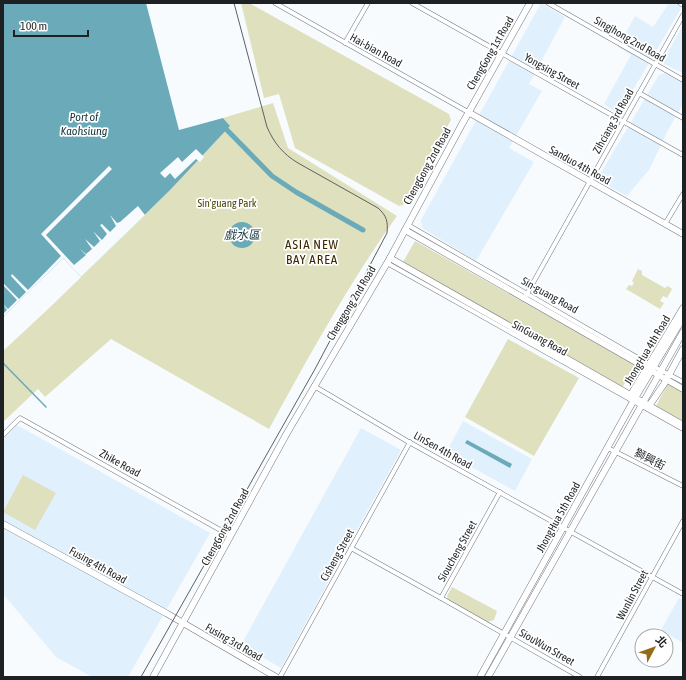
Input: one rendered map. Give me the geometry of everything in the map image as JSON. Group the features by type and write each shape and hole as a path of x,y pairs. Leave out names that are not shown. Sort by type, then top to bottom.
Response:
{"street":[{"name":"Hai-bian Road","path":"275,3 468,112"},
{"path":"345,43 368,3"},
{"name":"Yongsing Street","path":"412,3 683,155"},
{"name":"ChengGong 1st Road","path":"468,112 530,3"},
{"name":"Singjhong 2nd Road","path":"548,3 683,80"},
{"name":"Zihciang 3rd Road","path":"526,297 683,15"},
{"path":"639,93 683,118"},
{"name":"Sanduo 4th Road","path":"468,112 683,234"},
{"name":"ChengGong 2nd Road","path":"406,228 468,112"},
{"path":"665,224 683,194"},
{"name":"Chenggong 2nd Road","path":"314,386 406,228"},
{"name":"Sin-guang Road","path":"406,228 654,370 669,374 683,382"},
{"name":"SinGuang Road","path":"388,261 633,398 683,429"},
{"name":"JhongHua 4th Road","path":"654,370 683,308"},
{"name":"JhongHua 4th Road","path":"654,370 683,318"},
{"name":"JhongHua 4th Road","path":"633,398 683,332"},
{"path":"645,405 666,380 683,349"},
{"path":"654,370 666,380 683,389"},
{"name":"JhongHua 5th Road","path":"480,677 571,531 616,451 645,405 654,370"},
{"name":"ChengGong 2nd Road","path":"152,677 183,624 314,386"},
{"name":"LinSen 4th Road","path":"314,386 410,442 571,531"},
{"name":"JhongHua 5th Road","path":"488,677 507,635 608,448 633,398"},
{"name":"SinGuang Road","path":"645,405 683,425"},
{"name":"Zhike Road","path":"3,435 20,418 231,536"},
{"name":"Cisheng Street","path":"280,677 410,442"},
{"name":"獅興街","path":"608,448 683,486"},
{"name":"Sioucheng Street","path":"500,492 441,598 507,635"},
{"name":"Wunlin Street","path":"597,677 683,521"},
{"name":"Fusing 4th Road","path":"3,524 183,624"},
{"path":"571,531 683,594"},
{"path":"351,548 441,598"},
{"name":"Fusing 3rd Road","path":"183,624 276,677"},
{"name":"SiouWun Street","path":"507,635 580,677"}],"shaded area":[{"path":"541,3 565,17 529,84 542,91 509,148 534,162 476,261 422,228 421,220"},
{"path":"669,3 683,3 683,5 619,114 604,104 631,55 618,47 635,16 653,27"},
{"path":"683,25 683,73 662,63"},
{"path":"665,73 683,83 683,104 669,128 649,170 627,196 601,182 599,176 659,75"},
{"path":"463,421 532,459 515,491 446,453"},
{"path":"17,425 210,533 128,677 92,677 56,657 3,594 3,439"},
{"path":"361,428 401,450 281,668 241,645"},
{"path":"679,598 683,600 683,643 674,638 674,628 662,628"}],"green space":[{"path":"241,3 249,3 449,114 451,120 405,204 399,206 295,148 279,94 264,98"},
{"name":"Sin'guang Park","path":"273,103 288,148 397,216 362,267 314,347 269,429 111,339 45,397 38,389 3,422 3,351 118,240 230,126 223,118"},
{"path":"415,241 635,365 622,388 403,262"},
{"path":"638,269 642,271 642,275 665,288 668,286 672,289 667,298 663,296 660,301 664,303 660,309 626,289 629,285 632,286 634,283 632,281"},
{"path":"508,339 579,378 534,456 465,417"},
{"path":"669,382 683,390 683,421 656,406"},
{"path":"23,475 56,493 35,530 3,512"},
{"path":"452,587 497,611 494,620 488,622 448,600 447,596"}],"water":[{"name":"Port of Kaohsiung","path":"3,3 146,3 179,130 223,118 230,126 170,190 81,277 63,258 3,317"},
{"name":"戲水區","path":"242,222 251,226 255,235 251,244 242,248 233,244 229,235 233,226"},
{"path":"467,440 512,464 510,468 465,443"}],"pier":[{"path":"196,149 204,157 200,162 196,159 175,179 170,173 165,178 160,173 178,157 182,162"},
{"path":"109,166 112,169 46,235 74,265 86,255 80,249 86,254 92,249 85,239 94,247 100,241 93,231 102,240 107,234 100,225 102,224 110,232 116,226 110,215 117,223 138,206 145,215 81,277 63,258 3,317 3,314 7,310 3,304 8,309 17,300 3,285 3,283 19,299 26,292 11,276 12,274 28,290 61,256 41,234"}],"waterway":[{"path":"227,130 272,176 296,192 363,230"},
{"path":"3,363 46,407"}],"tram line":[{"path":"141,677 315,369 387,233 386,219 378,208 298,163 283,152 276,143 267,127 234,3"}],"district":[{"name":"ASIA NEW BAY AREA","path":"312,252"}]}
